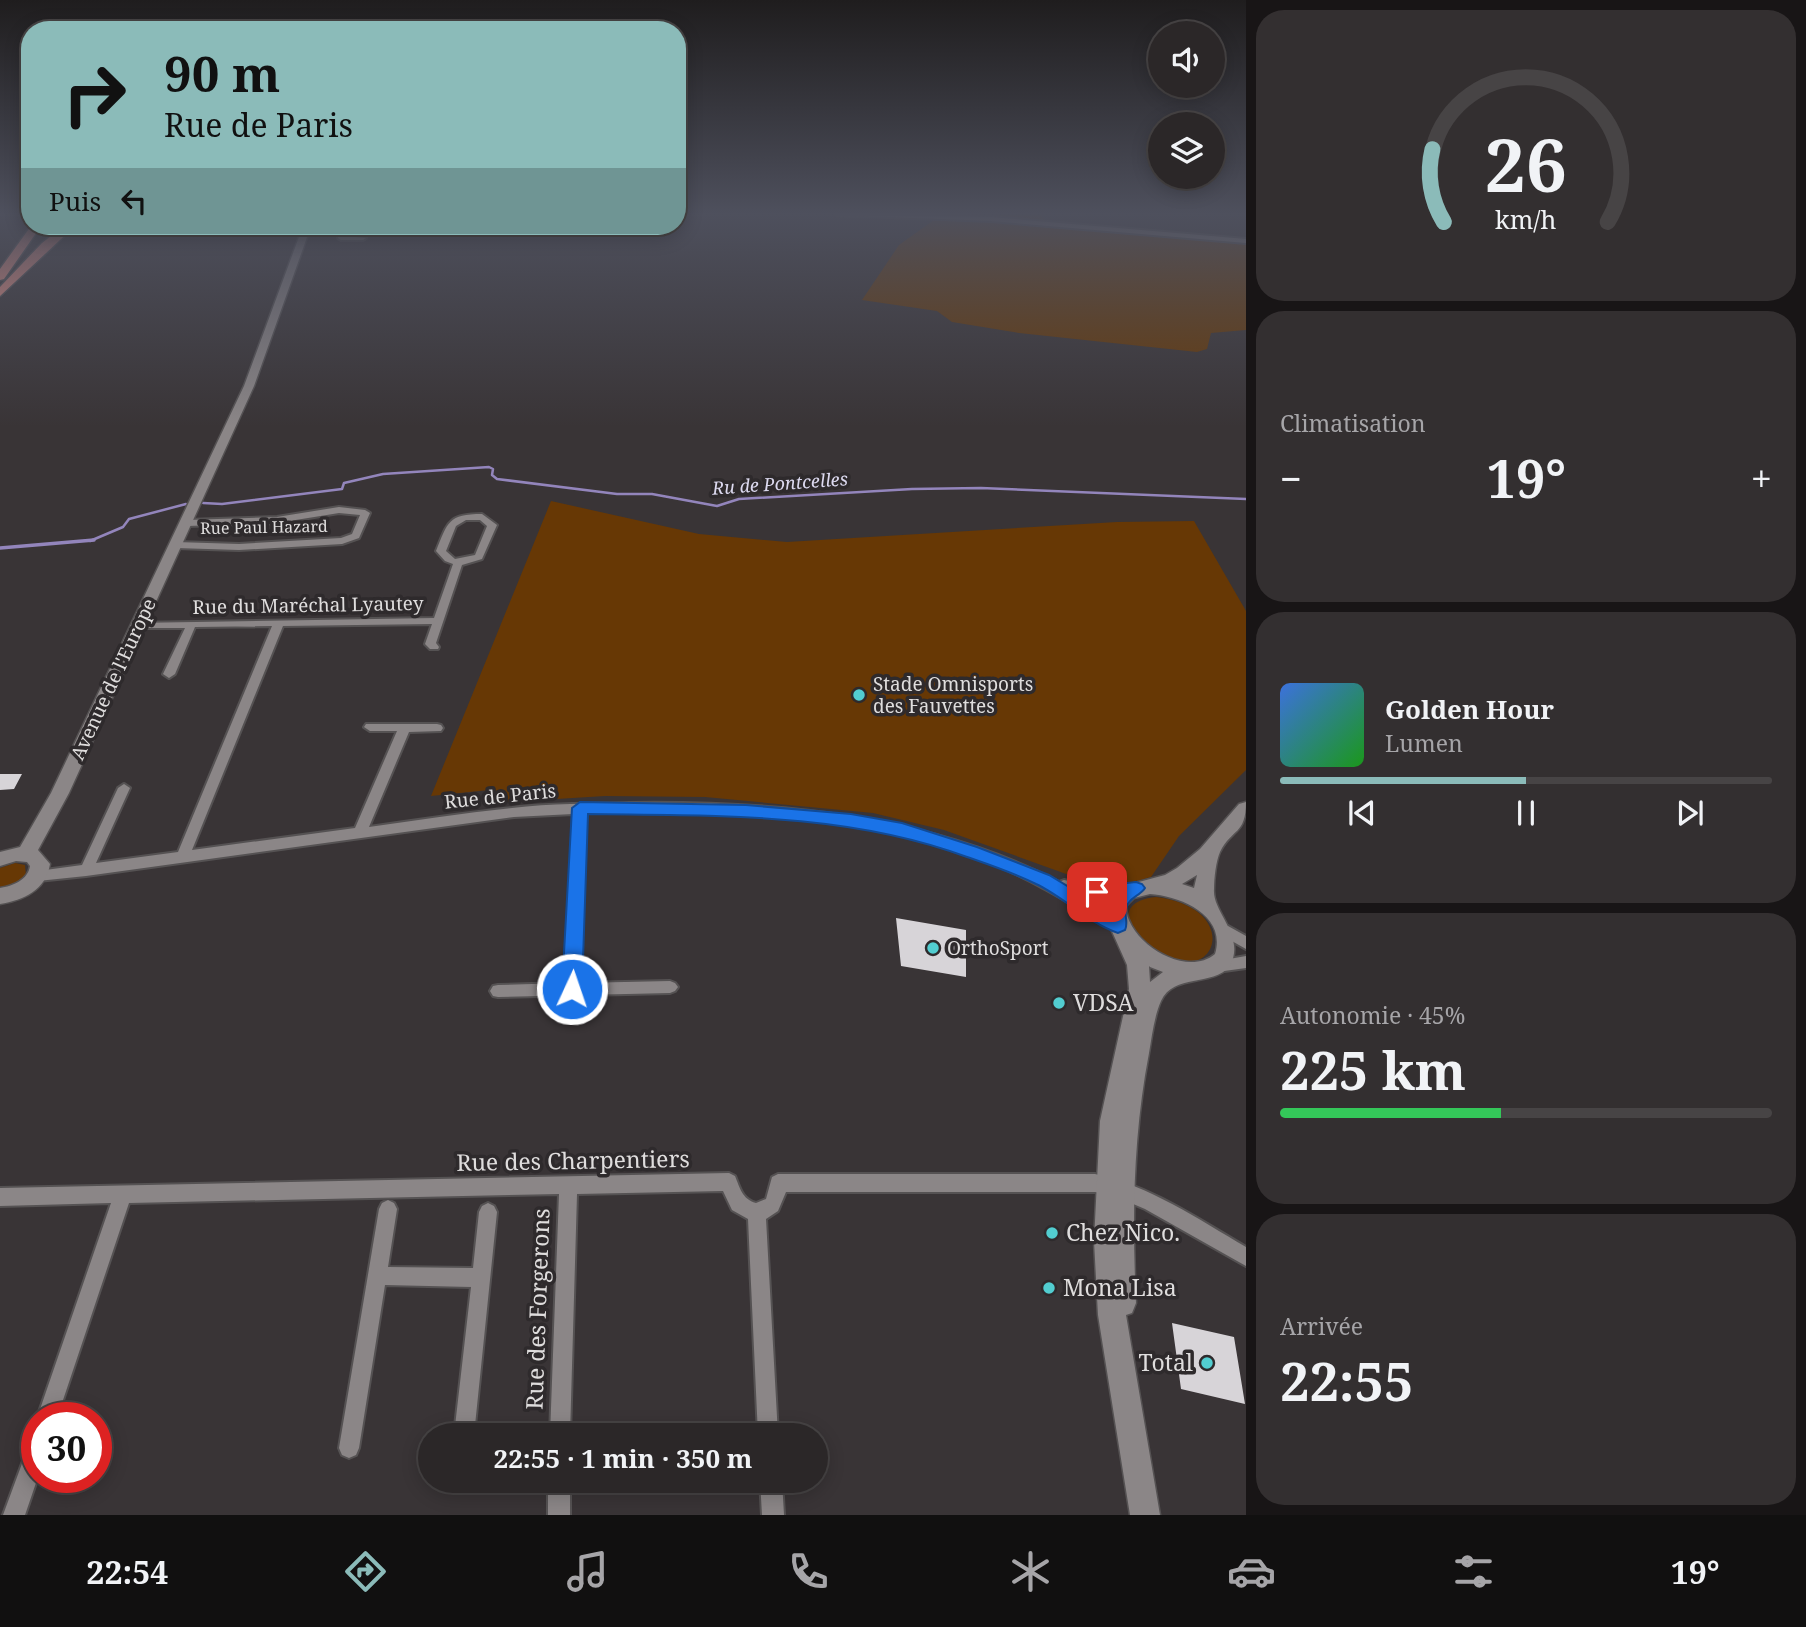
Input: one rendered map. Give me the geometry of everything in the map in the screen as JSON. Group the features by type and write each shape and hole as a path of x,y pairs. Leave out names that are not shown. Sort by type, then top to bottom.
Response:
{"street":[{"name":"Avenue de l'Europe","path":"24,854 40,832 60,793 187,523 194,502 260,362 284,286"},
{"name":"Rue Paul Hazard","path":"176,545 239,547 342,541 356,536 365,513 339,510 277,520 187,523"},
{"path":"464,517 482,517 489,520 492,525 484,551 479,557 458,563 448,560 442,551 452,525 464,517"},
{"path":"434,648 430,644 458,563"},
{"name":"Rue du Maréchal Lyautey","path":"138,625 438,621"},
{"path":"183,858 279,623"},
{"path":"169,674 191,625"},
{"path":"370,727 437,728"},
{"path":"361,831 404,728"},
{"path":"86,871 124,788"},
{"path":"572,989 580,808"},
{"name":"Rue de Paris","path":"38,876 514,811 580,808 733,810 870,823 936,839 1043,879 1083,890 1110,894 1143,887"},
{"path":"1144,1515 1132,1433 1115,1187 1117,1086 1140,989 1138,965 1121,931 1116,913 1118,902 1125,894 1178,877 1211,851 1246,809"},
{"path":"1115,1187 1132,1085 1150,1001 1157,988 1168,979 1208,968 1226,957 1237,938 1211,908 1203,892 1211,851"},
{"path":"0,859 24,854 32,855 40,864 38,876 24,889 1,900"},
{"name":"Rue de Paris","path":"1043,879 1121,931"},
{"path":"1143,887 1182,891 1211,908"},
{"path":"1121,931 1136,949 1158,962 1183,970 1246,962"},
{"path":"498,991 670,987"},
{"name":"Rue des Charpentiers","path":"0,1197 729,1182 730,1193 736,1203 746,1210 757,1212"},
{"path":"767,1423 757,1212 767,1210 775,1203 779,1194 778,1183 1115,1187 1246,1257"},
{"name":"Rue des Forgerons","path":"560,1423 568,1185"},
{"path":"52,1402 123,1195"},
{"path":"349,1448 388,1209"},
{"path":"465,1423 488,1212"},
{"path":"377,1276 482,1278"},
{"path":"14,1515 22,1493"},
{"path":"559,1493 559,1515"},
{"path":"772,1493 773,1515"}],"shaded area":[{"path":"872,286 1246,286 1246,330 1211,333 1207,349 1197,352 1019,333 952,322 937,311 862,300"},
{"name":"Stade Omnisports des Fauvettes","path":"551,501 699,534 787,542 1117,522 1194,521 1246,611 1246,770 1179,836 1151,877 1108,889 944,830 873,813 705,797 605,796 490,803 489,790 431,796"},
{"path":"15,863 25,865 26,876 17,884 0,887 0,868"},
{"path":"1156,897 1184,904 1202,916 1211,930 1212,944 1205,955 1193,962 1175,961 1153,950 1138,938 1129,922 1129,911 1136,903"}],"building":[{"path":"0,774 22,774 14,789 0,790"},
{"name":"OrthoSport","path":"896,918 966,930 966,977 901,966"},
{"name":"Total","path":"1172,1323 1234,1337 1245,1404 1181,1389"}],"waterway":[{"name":"Ru de Pontcelles","path":"203,503 222,504 342,489 344,483 383,474 489,467 493,469 492,475 497,479 617,494 652,494 717,506 739,499 912,489 981,488 1246,499"},
{"name":"Ru de Pontcelles","path":"92,540 123,527 129,519 186,504"},
{"name":"Ru de Pontcelles","path":"0,548 92,540"}],"place":[{"name":"Stade Omnisports des Fauvettes","path":"859,695"},
{"name":"OrthoSport","path":"933,948"},
{"name":"VDSA","path":"1059,1003"},
{"name":"Chez Nico.","path":"1052,1233"},
{"name":"Mona Lisa","path":"1049,1288"},
{"name":"Total","path":"1207,1363"}],"route":[{"path":"572,989 580,808 642,807 746,811 851,820 902,829 971,851 1043,879 1118,925 1118,902 1136,888 1110,894 1097,892"}]}
